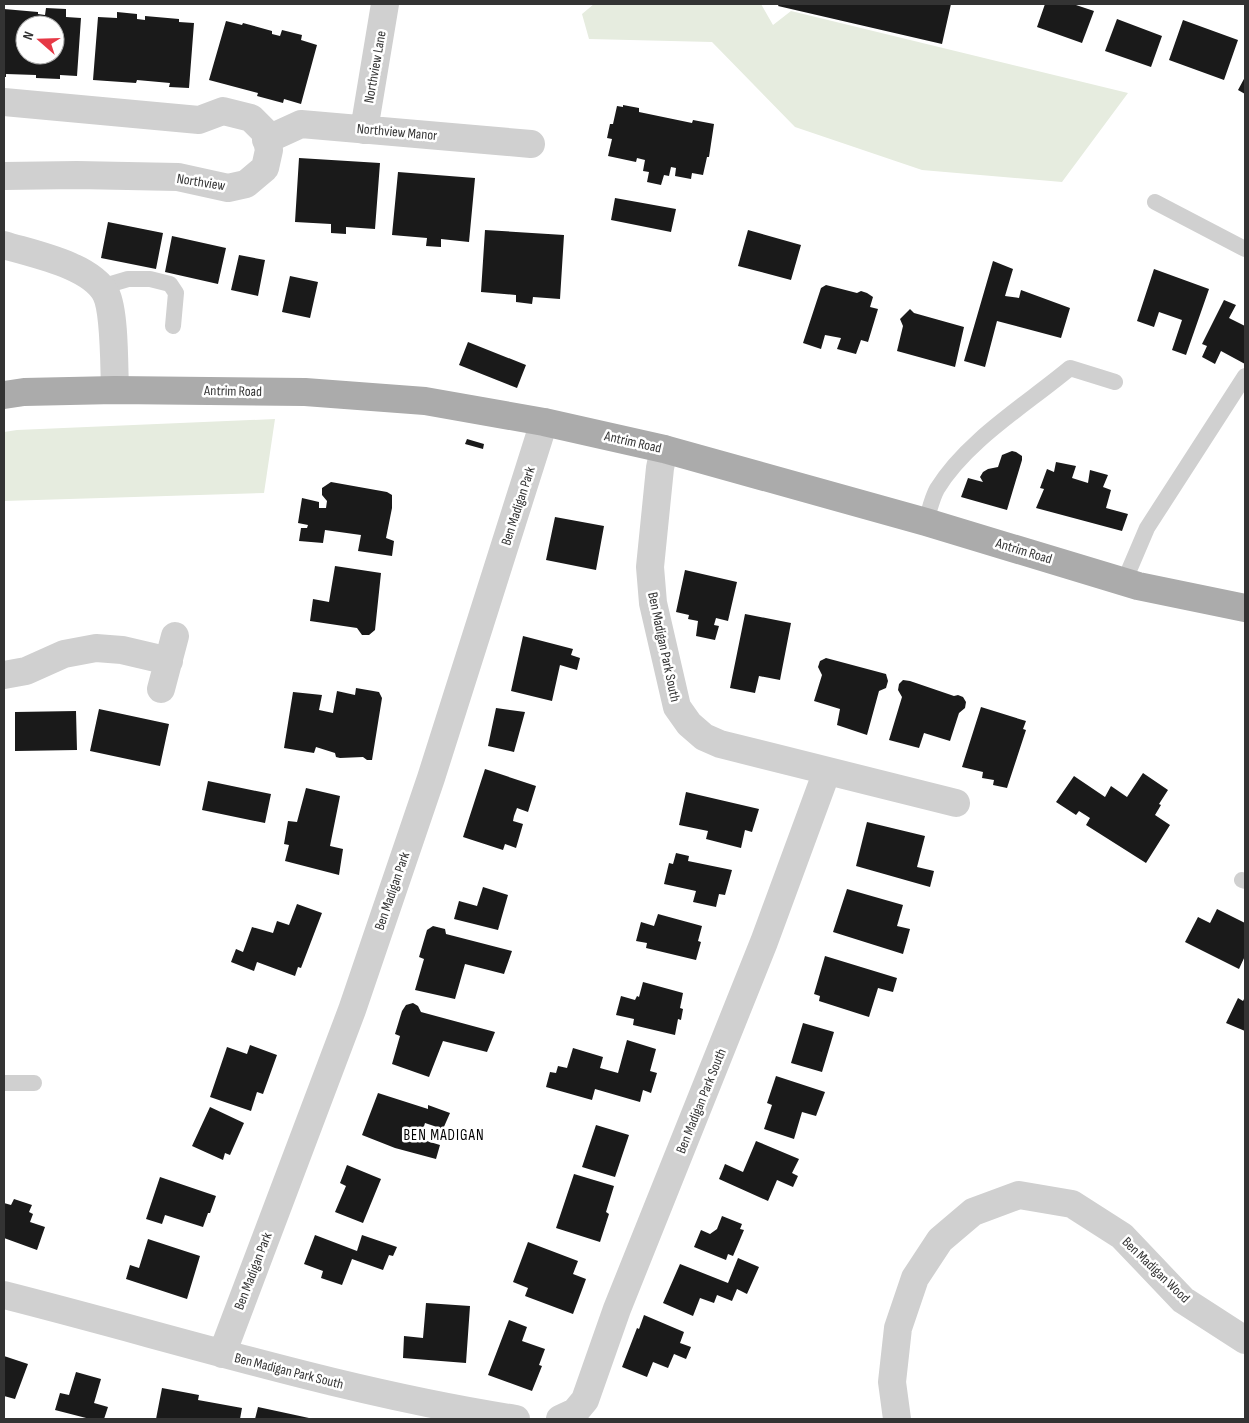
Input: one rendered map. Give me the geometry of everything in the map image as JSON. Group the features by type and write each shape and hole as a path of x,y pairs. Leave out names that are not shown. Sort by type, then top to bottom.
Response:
{"main road":[{"name":"Antrim Road","path":"4,395 24,392 115,390 305,392 425,401 544,422 664,449 926,522 1124,582 1245,608"}],"street":[{"name":"Northview Lane","path":"364,130 385,4"},
{"path":"4,102 199,120 223,111 251,118 265,132 266,140"},
{"name":"Northview Manor","path":"266,140 300,124 531,144"},
{"name":"Northview","path":"4,176 178,177 228,188 246,184 265,168 269,150 266,140"},
{"path":"4,246 59,262 92,278 101,288 106,295 109,310 115,390"},
{"name":"Ben Madigan Park","path":"222,1354 355,1001 431,778 544,422"},
{"name":"Ben Madigan Park South","path":"664,449 660,468 650,566 653,604 677,708 689,724 704,737 720,744 956,804"},
{"path":"4,675 26,671 64,654 96,648 122,650 172,648 161,689"},
{"name":"Ben Madigan Park South","path":"560,1419 575,1412 585,1400 617,1309 764,942 827,771"},
{"name":"Ben Madigan Wood","path":"897,1419 892,1382 898,1328 915,1278 940,1240 973,1212 1019,1195 1072,1204 1122,1236 1182,1300 1245,1340"},
{"name":"Ben Madigan Park South","path":"4,1295 222,1354 358,1388 516,1419"}],"lane":[{"path":"1155,202 1245,250"},
{"path":"101,288 128,279 150,279 170,284 176,293 172,326"},
{"path":"926,522 937,490 962,458 1001,422 1070,368 1115,382"},
{"path":"1124,582 1147,528 1245,376"},
{"path":"4,1083 34,1083"}],"shaded area":[{"path":"594,4 761,4 773,25 791,11 1128,93 1062,182 922,170 795,127 712,42 589,39 582,14"},
{"path":"275,419 264,493 4,501 4,432"}],"building":[{"path":"779,4 951,4 942,44 778,6"},
{"path":"1045,4 1073,4 1094,11 1082,43 1037,27"},
{"path":"46,8 66,9 66,17 81,18 77,76 60,75 60,79 36,78 36,75 6,74 6,77 4,77 4,9 38,12 38,14 45,15"},
{"path":"117,12 137,14 137,19 145,20 145,16 179,19 179,22 194,23 189,88 169,87 170,83 137,80 136,83 93,80 98,17 117,18"},
{"path":"1117,19 1162,36 1151,67 1105,51"},
{"path":"1183,20 1238,40 1224,80 1169,60"},
{"path":"226,21 242,25 243,23 272,31 272,34 280,36 282,30 302,35 301,40 317,45 301,104 284,99 283,103 257,96 258,93 209,80"},
{"path":"1245,77 1245,94 1238,90"},
{"path":"623,105 639,108 639,112 692,123 693,120 714,124 709,157 707,157 703,175 692,173 691,179 675,176 676,168 671,167 669,176 664,175 661,185 647,182 649,172 643,171 645,160 637,158 636,162 608,156 612,139 607,138 610,124 613,124 617,106 623,107"},
{"path":"299,158 380,163 375,229 346,227 346,234 331,233 331,224 295,222"},
{"path":"398,172 475,178 469,242 441,239 441,247 426,246 427,238 392,235"},
{"path":"615,198 676,209 671,232 611,220"},
{"path":"108,222 163,233 156,269 101,258"},
{"path":"485,230 564,235 560,299 533,297 532,304 516,302 516,295 481,292"},
{"path":"748,230 801,245 791,280 738,266"},
{"path":"172,236 226,248 218,284 165,272"},
{"path":"239,255 265,260 258,296 231,290"},
{"path":"993,261 1013,269 1005,296 1019,298 1021,290 1070,308 1061,338 997,321 985,367 964,361"},
{"path":"1154,269 1209,289 1186,355 1172,350 1182,320 1159,312 1154,327 1137,321"},
{"path":"290,276 318,282 310,318 282,312"},
{"path":"826,285 857,293 861,291 873,297 870,307 878,309 868,342 861,340 856,354 837,349 841,338 825,335 821,349 803,343 821,288"},
{"path":"1224,300 1236,305 1229,318 1245,326 1245,364 1221,351 1215,364 1202,357 1207,346 1202,344"},
{"path":"910,309 914,313 964,327 955,367 897,351 903,326 900,319"},
{"path":"468,342 526,365 517,388 459,365"},
{"path":"467,439 484,444 483,449 465,444"},
{"path":"1012,451 1022,456 1022,460 1007,510 961,497 968,478 983,482 980,477 983,472 998,467 1002,455"},
{"path":"1056,462 1076,466 1072,478 1088,483 1090,470 1108,475 1103,487 1111,490 1106,508 1128,514 1122,531 1036,508 1044,489 1040,488 1047,469 1054,472"},
{"path":"331,482 387,492 392,495 392,508 386,538 394,541 392,556 358,551 361,535 325,530 323,543 299,541 301,528 307,528 308,525 298,523 302,498 319,502 319,508 326,508 327,501 322,495 322,488"},
{"path":"555,517 604,526 596,570 546,560"},
{"path":"335,566 381,573 375,630 369,635 362,635 357,628 310,621 313,599 329,602"},
{"path":"685,570 737,582 728,621 716,618 714,625 719,626 715,640 696,636 698,621 688,619 689,615 676,612"},
{"path":"745,614 791,623 780,680 759,676 755,693 730,688"},
{"path":"523,636 573,649 571,655 580,658 577,670 560,665 552,701 511,691"},
{"path":"826,658 886,674 888,681 886,688 879,691 867,735 837,725 840,709 814,701 822,675 818,667 820,661"},
{"path":"903,680 963,697 966,702 965,708 959,713 950,741 924,733 919,748 889,740 902,697 898,690 899,684"},
{"path":"356,688 379,692 382,698 372,760 367,760 363,757 340,758 336,757 335,753 316,747 314,753 284,748 293,692 322,695 319,710 333,713 337,691 355,695"},
{"path":"981,707 1026,721 1023,729 1026,730 1007,788 993,785 994,780 982,778 983,772 962,767"},
{"path":"496,708 525,712 514,752 488,746"},
{"path":"99,709 169,724 160,766 90,751"},
{"path":"76,711 77,750 15,751 15,712"},
{"path":"485,769 536,786 528,812 517,808 514,816 513,821 523,824 516,848 505,844 503,850 463,837"},
{"path":"1143,773 1168,790 1159,804 1161,805 1155,815 1170,825 1146,863 1086,825 1090,818 1079,811 1076,815 1056,802 1074,776 1105,797 1111,786 1127,797"},
{"path":"208,781 271,794 265,823 202,810"},
{"path":"306,788 340,796 330,846 343,849 339,875 285,861 289,845 284,844 288,821 297,822"},
{"path":"686,792 759,809 752,832 745,830 741,848 706,839 708,831 679,825"},
{"path":"867,822 925,836 917,867 934,871 930,887 856,866"},
{"path":"676,853 689,856 688,861 732,870 725,895 719,894 716,907 693,902 696,891 664,884 669,863 673,864"},
{"path":"483,887 508,895 498,930 454,919 459,901 477,906"},
{"path":"847,889 903,905 897,926 910,929 903,954 833,932"},
{"path":"297,904 322,913 301,968 298,967 295,976 257,962 254,971 231,962 236,949 243,952 252,927 273,933 277,921 289,925"},
{"path":"1217,909 1245,923 1245,956 1239,969 1185,942 1198,917 1210,923"},
{"path":"658,914 702,926 698,941 701,942 696,960 646,948 647,943 636,941 641,922 654,926"},
{"path":"433,926 445,929 446,934 512,951 504,974 465,964 455,999 415,990 424,959 419,957 427,930"},
{"path":"825,956 897,978 893,992 878,988 869,1017 819,1001 820,996 814,994"},
{"path":"643,982 683,993 680,1008 683,1009 681,1020 678,1019 675,1035 633,1025 634,1019 616,1015 621,996 635,1000 637,996 639,997"},
{"path":"1245,997 1245,1031 1226,1023 1238,998 1243,1001"},
{"path":"413,1003 418,1006 421,1012 495,1032 487,1052 443,1041 429,1077 392,1064 400,1036 395,1034 402,1011 406,1005"},
{"path":"803,1023 834,1032 822,1072 791,1063"},
{"path":"627,1040 656,1049 650,1071 657,1073 651,1093 643,1090 640,1102 595,1089 592,1100 546,1087 550,1072 556,1073 558,1066 567,1068 573,1048 603,1057 600,1068 618,1073"},
{"path":"250,1045 277,1055 263,1094 257,1092 251,1111 210,1097 227,1047 247,1054"},
{"path":"776,1076 825,1092 816,1116 802,1112 794,1139 764,1129 772,1105 767,1103"},
{"path":"378,1093 428,1109 428,1105 450,1113 443,1129 425,1123 420,1139 440,1145 436,1159 395,1148 362,1135"},
{"path":"210,1107 244,1123 230,1155 225,1153 223,1160 192,1146"},
{"path":"596,1125 629,1135 615,1177 582,1167"},
{"path":"756,1141 799,1159 792,1173 798,1176 793,1187 777,1180 768,1201 719,1179 725,1164 743,1172"},
{"path":"347,1165 381,1179 363,1223 335,1212 346,1186 340,1183"},
{"path":"574,1174 614,1186 606,1212 609,1214 600,1242 556,1228"},
{"path":"160,1177 216,1196 203,1227 165,1215 162,1224 146,1219"},
{"path":"14,1199 32,1205 29,1212 33,1214 30,1222 45,1227 37,1250 4,1238 4,1203 11,1205"},
{"path":"722,1216 742,1224 740,1229 744,1230 733,1256 728,1254 726,1260 694,1247 701,1230 710,1234 717,1229"},
{"path":"315,1235 357,1251 362,1235 397,1247 393,1256 389,1255 383,1270 352,1259 342,1285 321,1278 323,1271 304,1264"},
{"path":"148,1239 200,1256 187,1299 126,1279 130,1265 139,1268"},
{"path":"528,1242 578,1261 573,1274 586,1279 573,1314 525,1296 528,1288 513,1282"},
{"path":"738,1258 759,1267 747,1294 737,1289 732,1301 717,1295 714,1303 700,1298 693,1316 663,1303 680,1264 728,1283"},
{"path":"426,1303 470,1306 466,1363 403,1358 404,1336 423,1338"},
{"path":"644,1315 684,1332 680,1343 691,1347 686,1359 674,1354 668,1368 653,1362 647,1377 622,1367"},
{"path":"509,1320 527,1327 522,1341 545,1349 539,1365 542,1366 532,1391 488,1375"},
{"path":"4,1356 28,1364 15,1399 4,1396"},
{"path":"76,1372 101,1379 94,1403 108,1407 104,1419 90,1419 55,1410 60,1393 69,1395"},
{"path":"162,1388 199,1395 198,1400 242,1408 240,1419 156,1419"},
{"path":"258,1407 309,1418 309,1419 255,1419"}],"district":[{"name":"BEN MADIGAN","path":"444,1135"}]}
